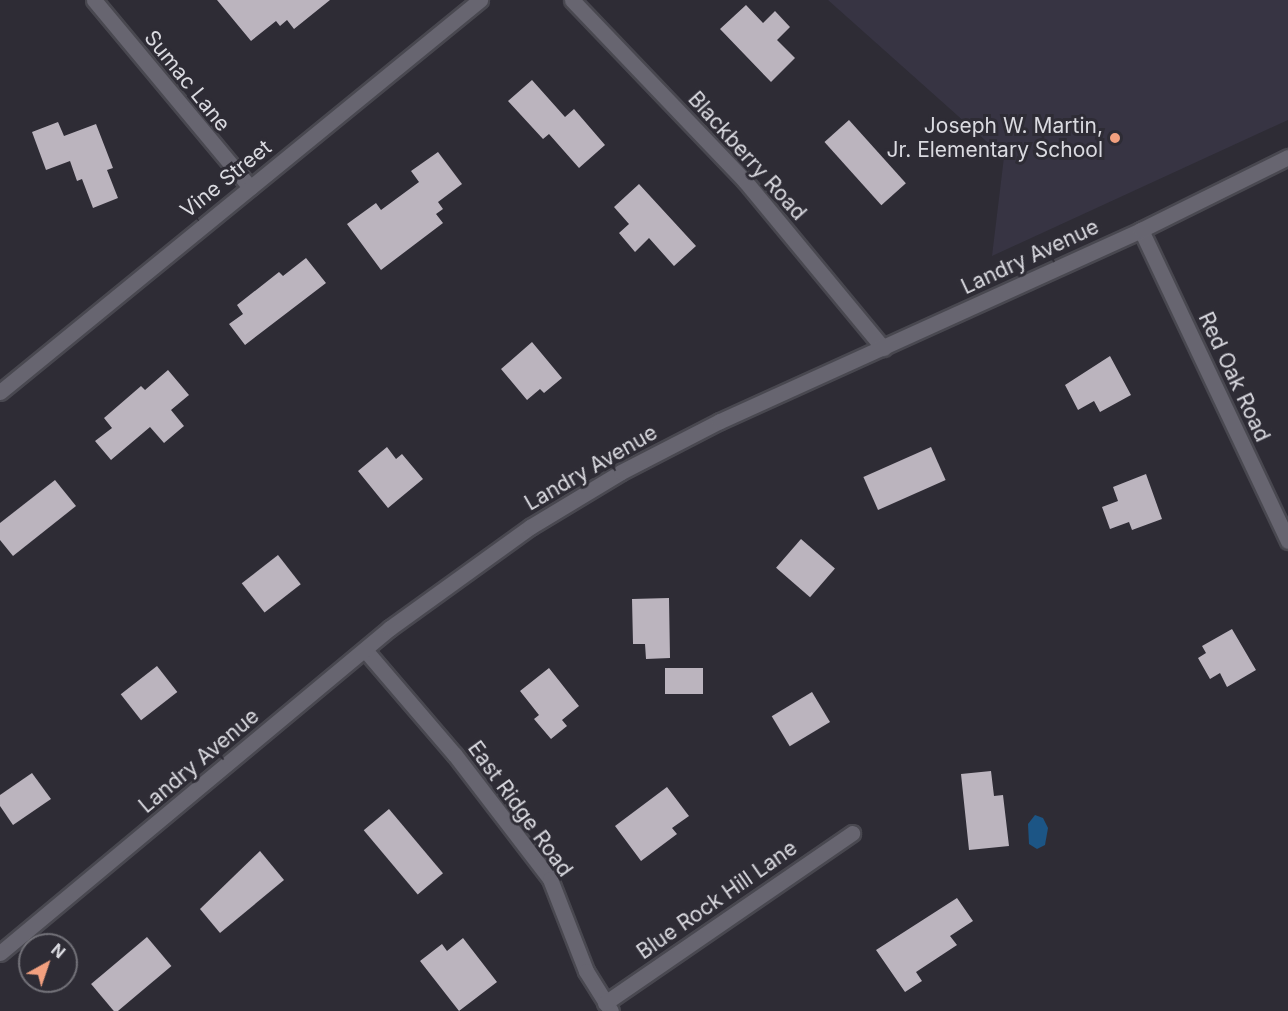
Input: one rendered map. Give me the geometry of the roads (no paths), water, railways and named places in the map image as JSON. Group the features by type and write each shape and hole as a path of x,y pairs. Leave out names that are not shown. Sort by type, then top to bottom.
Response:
{"street":[{"name":"Sumac Lane","path":"94,0 250,187"},
{"name":"Vine Street","path":"0,392 480,0"},
{"name":"Blackberry Road","path":"572,0 745,181 883,348"},
{"name":"Landry Avenue","path":"0,953 365,650 530,527 621,472 720,421 1141,230 1288,157"},
{"name":"Red Oak Road","path":"1141,230 1288,542"},
{"name":"East Ridge Road","path":"365,650 454,755 550,879 586,970 608,1007"},
{"name":"Blue Rock Hill Lane","path":"608,1007 852,833"}],"water":[{"path":"1035,815 1043,818 1048,828 1045,845 1037,849 1029,844 1028,824"}],"place":[{"name":"Joseph W. Martin, Jr. Elementary School","path":"1115,138"}]}
